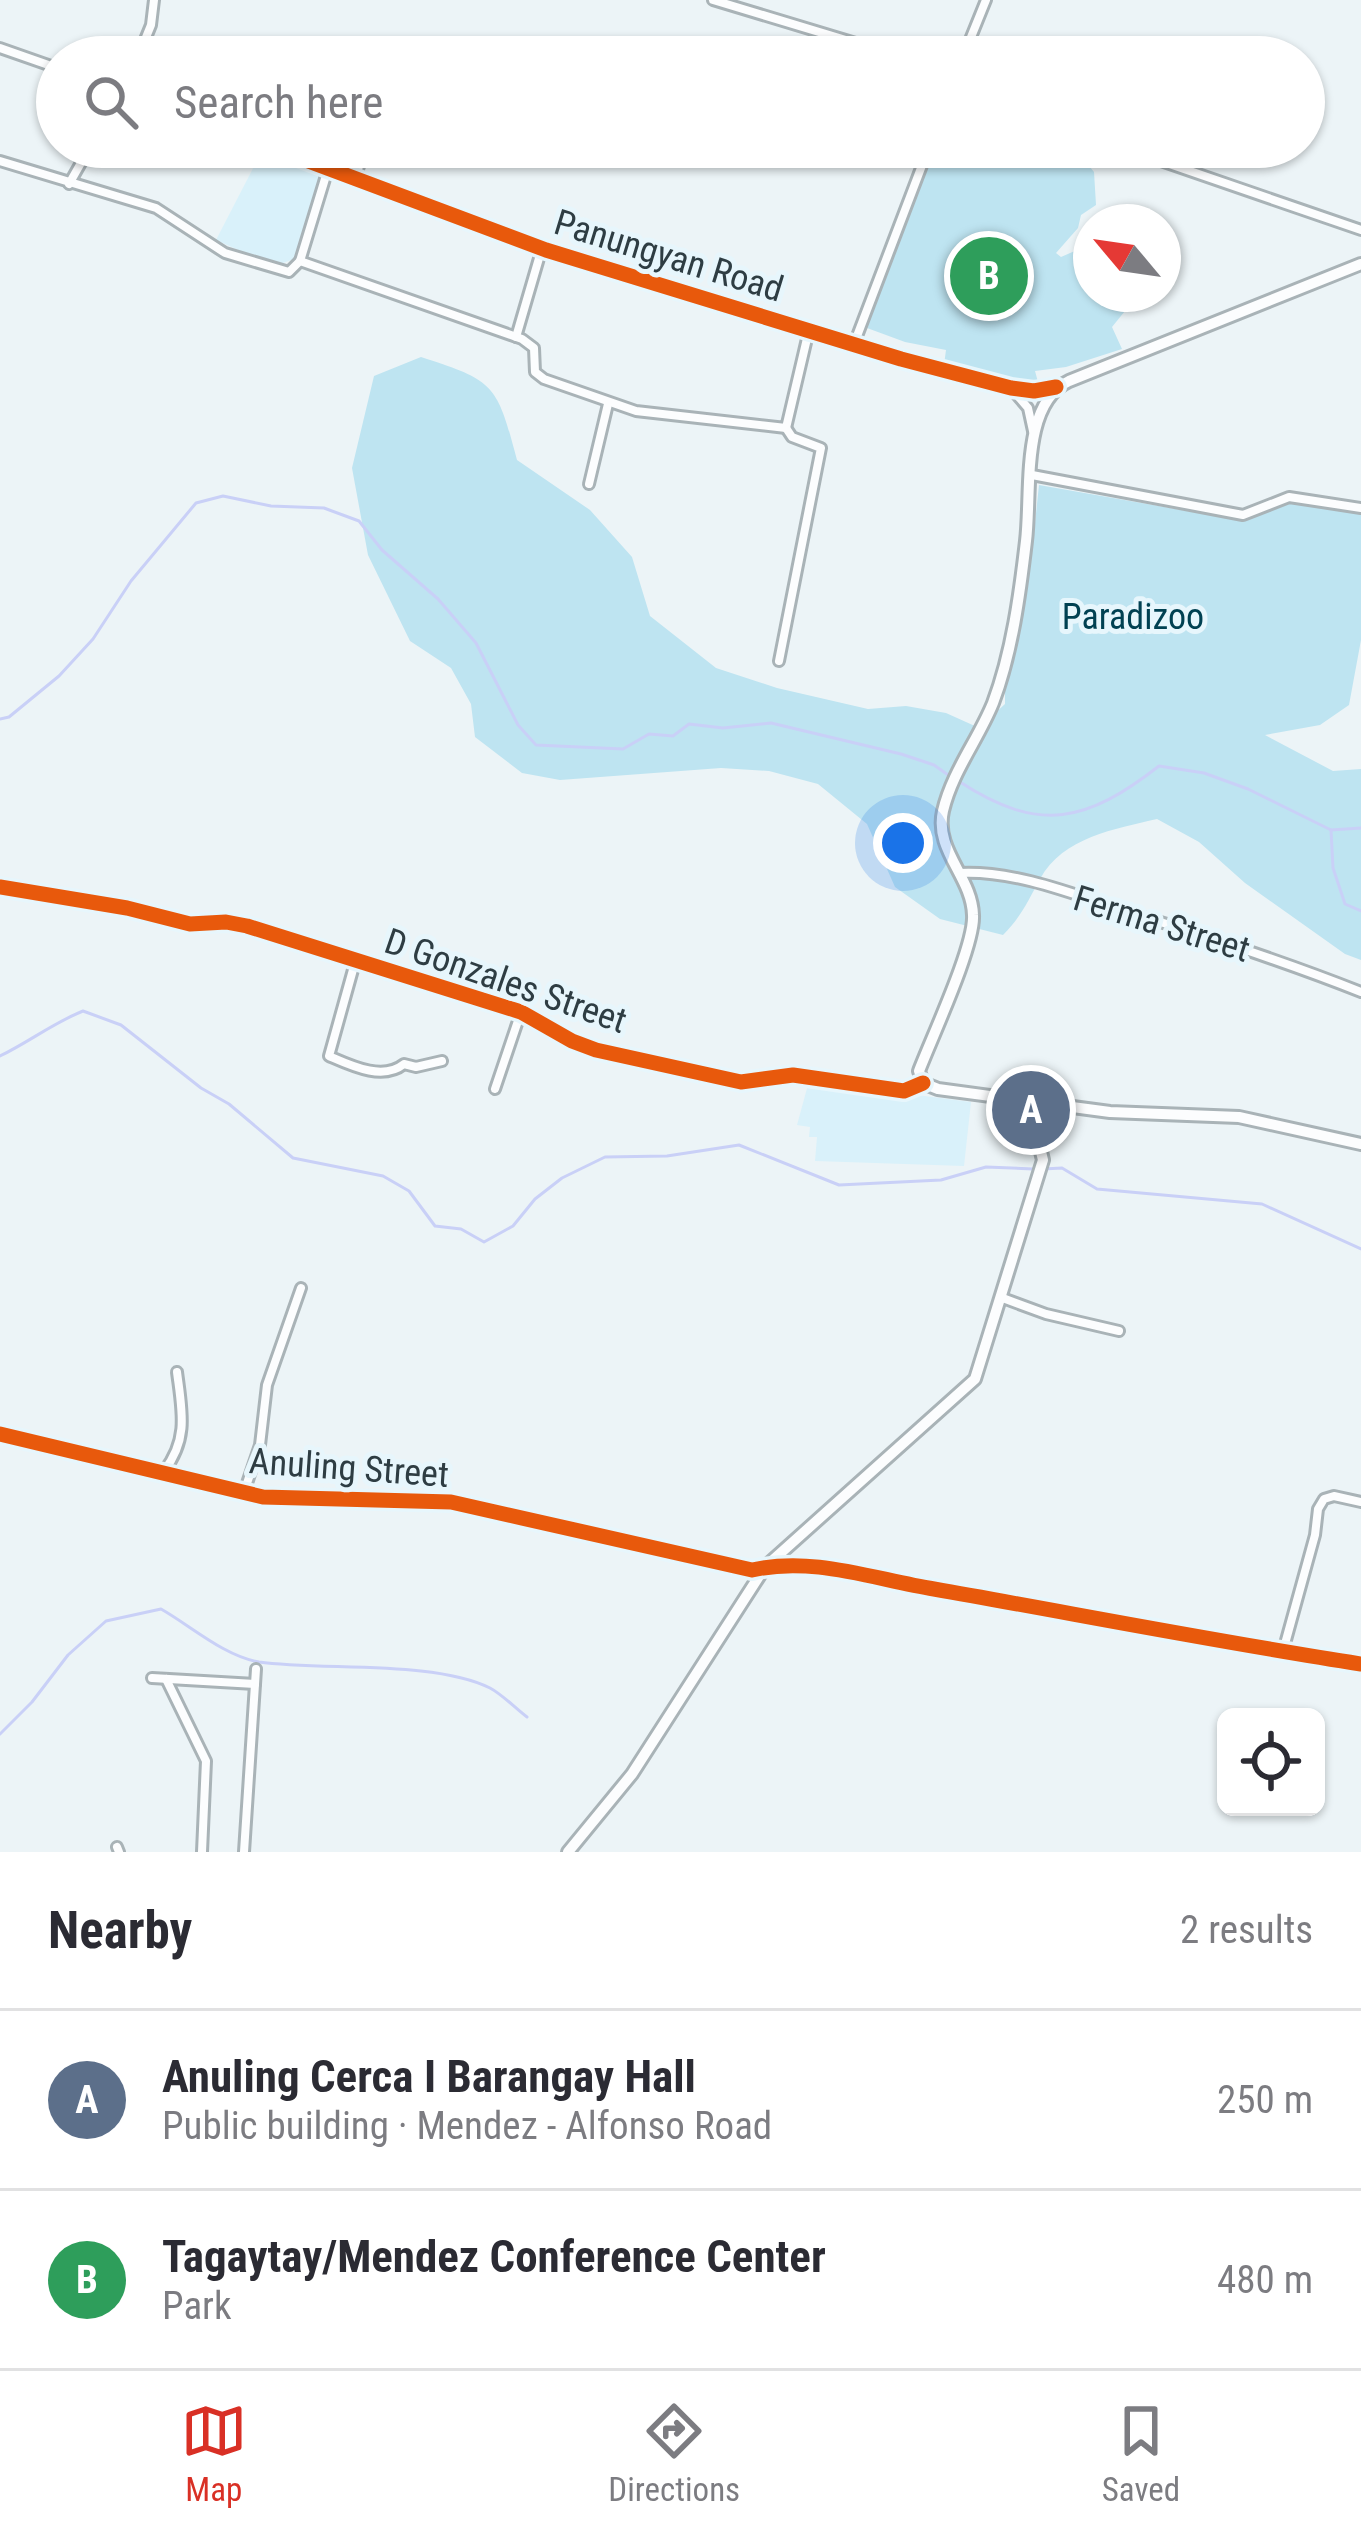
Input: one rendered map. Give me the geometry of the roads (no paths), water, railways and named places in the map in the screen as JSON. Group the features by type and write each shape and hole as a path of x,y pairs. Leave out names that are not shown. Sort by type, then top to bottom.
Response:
{"main road":[{"path":"1361,264 1056,387 1039,410 1019,585 997,693 959,768 941,826 974,910 973,927 920,1071 923,1083 1006,1099 1110,1112 1239,1117 1361,1144"},
{"path":"1006,1099 1035,1127"},
{"path":"568,1852 632,1774 765,1567 966,1389 980,1368 1039,1178 1043,1160 1035,1127 1040,1110 1054,1102"},
{"name":"Anuling Street","path":"0,1434 244,1492 292,1499 451,1502 752,1570 765,1567"}],"street":[{"path":"147,36 154,0"},
{"path":"713,0 832,36"},
{"path":"971,36 986,0"},
{"path":"0,49 36,61"},
{"path":"0,161 156,208 225,254 289,272 300,261 328,169"},
{"path":"70,184 79,168"},
{"path":"355,179 358,168"},
{"path":"854,344 921,168"},
{"path":"1181,168 1361,230"},
{"name":"Panungyan Road","path":"328,169 542,248 809,331 1011,388 1034,392 1056,387"},
{"path":"516,337 542,248"},
{"path":"300,261 516,337 534,348 538,376 608,404 787,428"},
{"path":"779,661 821,448 792,437 787,428 809,331"},
{"path":"1011,388 1028,408 1034,433"},
{"path":"589,484 608,404"},
{"path":"1033,475 1243,515 1289,497 1361,508"},
{"name":"Ferma Street","path":"959,873 988,872 1100,902 1231,943 1361,992"},
{"name":"D Gonzales Street","path":"0,887 190,924 247,926 520,1012 579,1045 741,1082 794,1075 904,1091 923,1083"},
{"path":"356,959 329,1056 375,1072 442,1061"},
{"path":"495,1089 520,1012"},
{"path":"244,1492 260,1444 267,1385 301,1288"},
{"path":"999,1297 1119,1331"},
{"path":"164,1471 179,1452 184,1427 177,1372"},
{"path":"1283,1651 1318,1509 1324,1499 1334,1496 1361,1502"},
{"path":"765,1567 844,1569 1361,1664"},
{"path":"244,1852 256,1669"},
{"path":"152,1678 255,1684"},
{"path":"166,1679 206,1761 202,1852"}],"waterway":[{"path":"0,719 9,717 59,676 93,639 131,581 196,503 223,496 271,506 324,508 359,521 476,643 518,725 536,745 623,749 649,734 673,736 689,724 723,728 771,723 901,754 934,765 951,777"},
{"path":"960,782 1015,809 1062,814 1109,799 1159,766 1204,773 1248,789 1331,830 1361,828"},
{"path":"1331,830 1333,868 1345,904 1361,911"},
{"path":"0,1056 83,1011 121,1025 293,1158 383,1176 409,1191 435,1226 461,1229 484,1242 513,1226 535,1199 562,1178 605,1157 667,1156 739,1145 839,1185 941,1180 986,1167 1033,1169"},
{"path":"1043,1169 1062,1168 1097,1189 1262,1204 1361,1249"},
{"path":"0,1734 68,1655 106,1621 161,1609 246,1659 439,1673 490,1688 527,1717"}],"place":[{"name":"Tagaytay/Mendez Conference Center","path":"989,276"},
{"name":"Anuling Cerca I Barangay Hall","path":"1031,1110"}],"park label":[{"name":"Paradizoo","path":"1133,616"}]}
